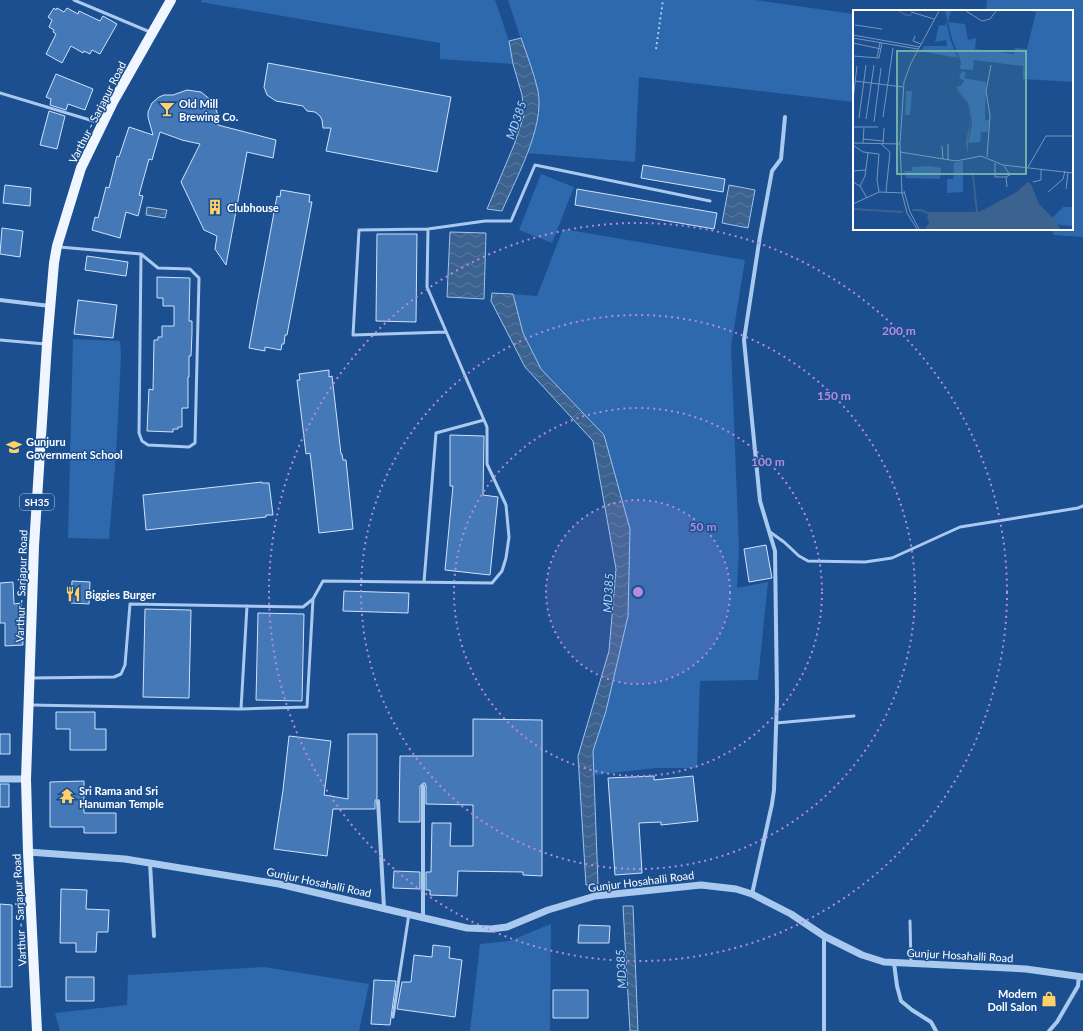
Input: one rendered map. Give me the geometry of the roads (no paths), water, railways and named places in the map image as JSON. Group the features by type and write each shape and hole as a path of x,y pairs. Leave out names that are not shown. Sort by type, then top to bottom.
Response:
{"main road":[{"name":"Varthur - Sarjapur Road","path":"37,1031 26,779 34,546 47,344 56,246 81,168 151,32 171,0"}],"street":[{"path":"752,894 772,804 776,723 775,551 760,501 744,340 760,236 772,171 781,159 785,117"},
{"path":"0,300 50,306"},
{"path":"0,779 26,779"},
{"path":"423,918 424,786"},
{"path":"378,801 384,908"},
{"name":"Gunjur Hosahalli Road","path":"28,852 125,859 279,884 467,928 491,929 507,927 548,910 595,896 615,893 701,885 736,889 752,894 791,914 824,936 862,955 894,963 1026,969 1081,976"},
{"path":"150,863 154,936"},
{"path":"824,936 824,1031"},
{"path":"894,963 897,986 901,1001 931,1022 936,1031"},
{"path":"1049,1031 1078,986 1081,976"}],"lane":[{"path":"74,0 151,32"},
{"path":"0,93 103,124"},
{"path":"446,332 353,335 359,230 428,229 485,222 511,221 535,165 710,201"},
{"path":"30,678 114,677 121,674 125,665 130,604 303,607 313,599 323,581 492,583 502,571 506,558 509,537 506,505 487,464 486,427 484,420 427,287 428,229"},
{"path":"56,246 141,254 158,268 190,269 199,278 195,442 189,447 148,445 142,441 139,433 141,254"},
{"path":"0,340 47,344"},
{"path":"424,582 436,433 484,420"},
{"path":"770,532 784,542 799,556 808,561 865,562 892,558 960,527 1083,506"},
{"path":"28,705 241,709 307,707 313,599"},
{"path":"241,709 247,606"},
{"path":"776,723 854,716"},
{"path":"393,1017 409,914"},
{"path":"910,921 911,964"}],"water":[{"path":"521,38 538,91 539,105 537,120 528,152 502,211 487,209 514,145 524,115 522,95 513,64 509,41"},
{"path":"729,185 755,190 748,228 722,223"},
{"path":"147,207 167,210 165,218 146,215"},
{"path":"450,232 486,233 484,299 447,297"},
{"path":"492,293 513,294 523,333 541,369 604,435 630,529 628,616 606,711 593,751 598,884 586,885 578,756 609,651 616,569 593,441 525,367 491,301"},
{"path":"623,906 633,906 638,1031 630,1031"}],"place":[{"name":"Old Mill Brewing Co.","path":"167,109"},
{"name":"Clubhouse","path":"215,207"},
{"name":"Gunjuru Government School","path":"14,447"},
{"name":"Biggies Burger","path":"73,594"},
{"name":"Sri Rama and Sri Hanuman Temple","path":"67,796"},
{"name":"Modern Doll Salon","path":"1049,999"}],"water label":[{"name":"MD385","path":"516,120"},
{"name":"MD385","path":"608,593"},
{"name":"MD385","path":"621,969"}]}
